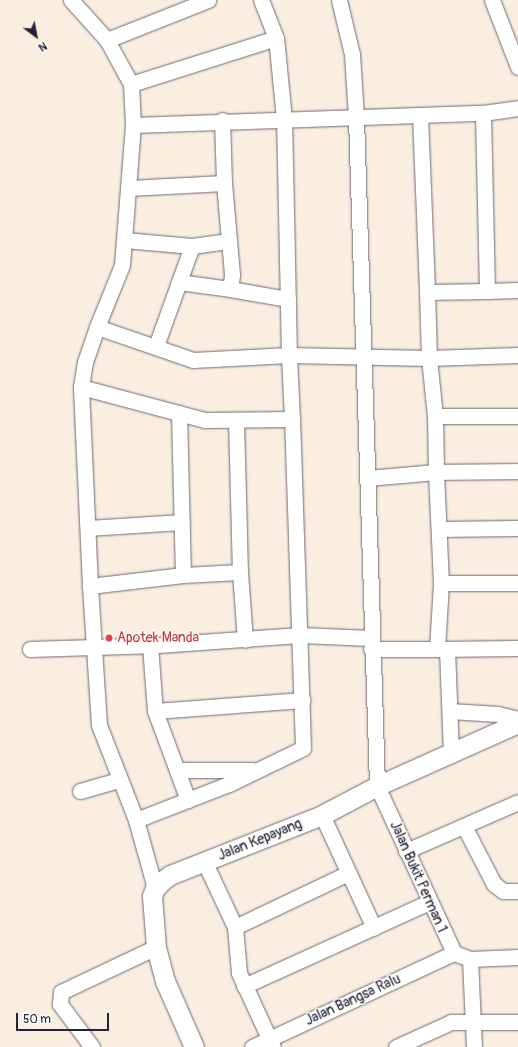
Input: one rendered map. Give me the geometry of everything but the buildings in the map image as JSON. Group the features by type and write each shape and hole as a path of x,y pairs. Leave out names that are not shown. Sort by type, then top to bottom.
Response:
{"street":[{"path":"71,0 107,40 131,84 133,125 122,265 84,362 81,387 90,586 99,725 119,780 136,820 155,888 152,896 156,948 165,981 194,1047"},
{"path":"107,40 208,0"},
{"path":"136,820 188,800 303,748 303,700 289,355 284,119 276,38 261,0"},
{"path":"340,0 352,54 356,116 368,478 371,643 377,786"},
{"path":"492,0 518,67"},
{"path":"131,84 276,38"},
{"path":"133,125 222,120 483,113 518,108"},
{"path":"483,113 487,291"},
{"path":"420,114 429,358 435,416 442,649 450,712 451,755"},
{"path":"222,120 224,183 229,241 230,289"},
{"path":"129,188 224,183"},
{"path":"125,240 192,246 229,241"},
{"path":"156,346 192,246"},
{"path":"179,282 288,299"},
{"path":"427,292 518,290"},
{"path":"97,327 156,346 193,360 289,355 363,355 429,358 518,355"},
{"path":"81,387 205,420 236,421 292,419"},
{"path":"179,413 182,575"},
{"path":"435,416 518,416"},
{"path":"236,421 240,572 245,640"},
{"path":"368,478 436,472 518,471"},
{"path":"88,528 182,522"},
{"path":"439,529 518,528"},
{"path":"90,586 182,575 240,572"},
{"path":"441,583 518,583"},
{"path":"30,649 150,645 245,640 300,635 442,649 518,648"},
{"path":"150,645 155,711 188,800"},
{"path":"155,711 303,700"},
{"path":"450,712 498,714 518,719"},
{"name":"Jalan Kepayang","path":"155,888 170,875 205,863 322,815 377,786 451,755 518,723"},
{"path":"177,770 257,770"},
{"path":"80,791 119,780"},
{"name":"Jalan Bukit Perman 1","path":"377,786 429,902 454,953"},
{"path":"406,851 518,803"},
{"path":"322,815 374,928"},
{"path":"464,826 494,884 503,892 518,891"},
{"path":"205,863 235,927 239,973 271,1043"},
{"path":"235,927 348,873"},
{"path":"244,986 429,902"},
{"path":"92,1047 60,1004 61,992 156,948"},
{"path":"454,953 470,958 518,957"},
{"name":"Jalan Bangsa Ralu","path":"252,1047 271,1043 454,953"},
{"path":"470,958 474,1047"},
{"path":"396,1047 451,1022 518,1022"}],"place":[{"name":"Apotek Manda","path":"109,638"}]}
